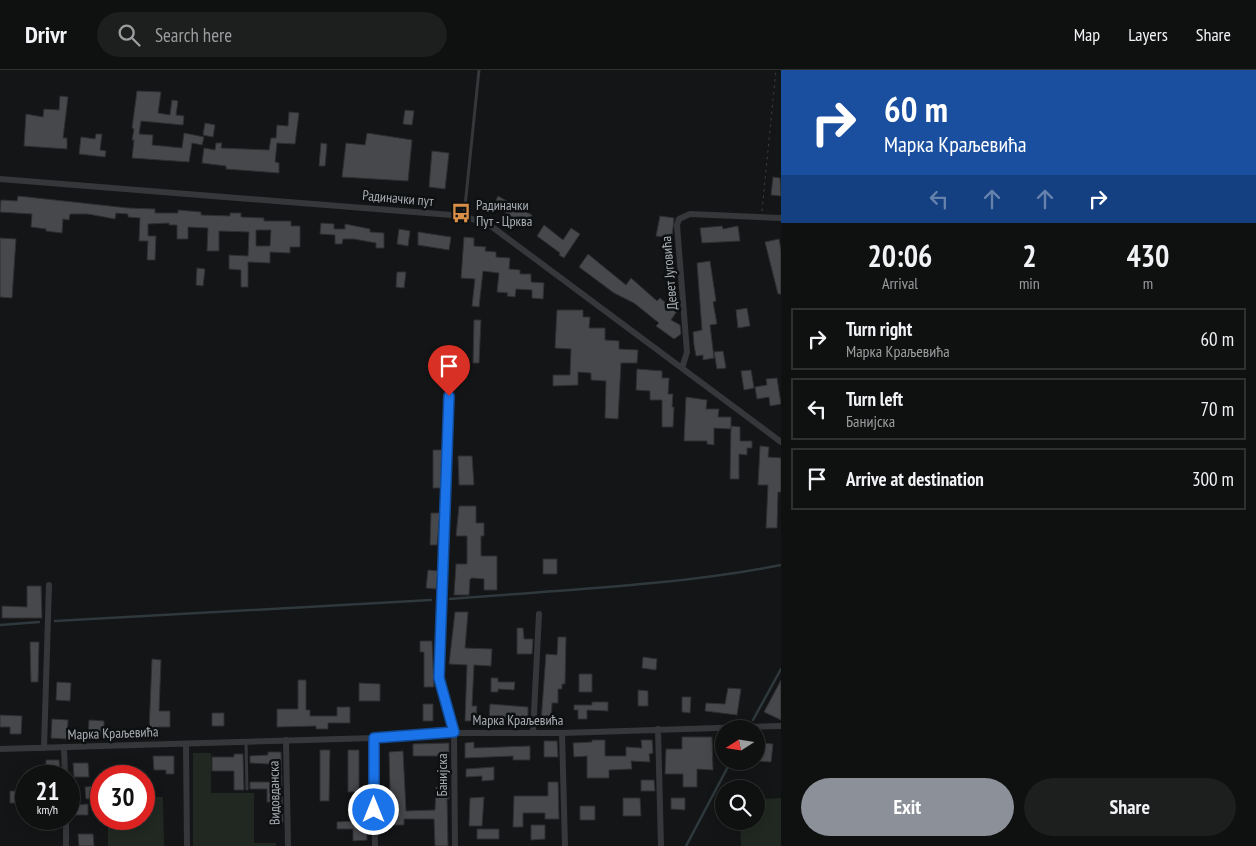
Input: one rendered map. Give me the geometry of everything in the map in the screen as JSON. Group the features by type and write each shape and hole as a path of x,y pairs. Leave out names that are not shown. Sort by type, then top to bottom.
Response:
{"street":[{"name":"Радиначки пут","path":"0,179 464,216 490,226 781,442"},
{"name":"Девет Југовића","path":"682,368 687,352 677,225 679,219 690,214 781,218"},
{"name":"Банијска","path":"450,377 439,678 454,732 455,846"},
{"path":"44,748 49,584"},
{"path":"533,733 539,614"},
{"name":"Марка Краљевића","path":"0,749 374,738 454,732 562,733 781,726"},
{"path":"658,729 661,846"},
{"path":"562,733 564,846"},
{"path":"374,738 375,846"},
{"name":"Видовданска","path":"286,740 288,846"},
{"path":"186,744 187,846"},
{"path":"64,747 65,765"},
{"path":"66,830 66,846"}],"lane":[{"path":"464,216 479,70"},
{"path":"246,741 247,789"}],"path":[{"path":"762,218 776,70"}],"shaded area":[{"path":"193,753 211,753 211,793 254,793 254,843 276,843 276,846 193,846"},
{"path":"155,797 163,797 164,846 108,846 108,830 155,830"},
{"path":"781,798 781,846 741,846 740,830 765,830 765,799"}],"building":[{"path":"137,91 161,92 158,113 170,115 172,100 178,101 176,115 184,116 183,125 141,121 139,134 153,135 152,145 182,148 184,133 204,137 202,145 192,143 189,162 132,158 134,129 132,128"},
{"path":"60,96 68,97 63,138 67,138 67,149 24,146 26,114 43,117 44,109 59,110"},
{"path":"405,110 414,111 412,125 403,124"},
{"path":"289,112 299,113 295,144 277,143 275,162 279,163 279,173 226,169 226,166 202,163 204,148 215,150 216,143 222,143 221,148 269,150 271,138 276,138 277,125 288,126"},
{"path":"205,123 215,125 213,137 203,135"},
{"path":"367,133 412,140 408,181 342,177 346,143 365,145"},
{"path":"96,134 102,134 100,150 106,151 105,157 79,154 81,137 95,139"},
{"path":"321,143 327,144 325,166 319,166"},
{"path":"432,151 449,153 445,189 429,187"},
{"path":"773,177 780,178 781,196 771,195"},
{"path":"18,196 128,208 155,209 155,213 178,213 178,210 201,212 201,215 230,216 230,213 241,213 241,217 264,218 264,221 291,221 291,226 300,226 300,247 290,247 290,253 270,252 270,263 248,262 248,287 241,287 241,270 229,269 229,255 248,256 249,232 219,231 219,251 207,251 208,228 188,227 188,239 177,239 177,225 169,225 169,223 148,224 148,236 156,236 155,260 147,260 148,241 139,241 140,218 116,213 115,219 88,214 70,214 69,220 63,219 62,233 46,231 46,229 31,227 32,214 0,212 1,200 17,201","holes":["256,230 271,230 270,246 256,246"]},
{"path":"498,196 532,215 525,226 494,205"},
{"path":"660,216 674,218 672,238 656,236"},
{"path":"321,223 334,224 334,229 345,229 345,224 370,229 370,232 384,233 384,248 376,248 376,243 354,239 343,239 342,244 335,244 335,235 320,234"},
{"path":"544,225 563,240 571,228 580,234 564,258 537,236"},
{"path":"722,226 723,229 738,226 740,241 702,243 700,228"},
{"path":"399,229 410,231 408,246 397,244"},
{"path":"418,232 451,237 449,250 418,245"},
{"path":"464,237 474,238 474,246 486,247 485,251 496,252 496,257 510,258 509,269 520,270 520,274 531,274 531,282 544,283 543,299 532,298 532,290 516,289 515,297 507,296 508,293 497,292 499,273 483,271 479,307 472,306 475,279 461,278"},
{"path":"0,238 16,239 12,298 0,297"},
{"path":"779,239 781,250 781,294 778,294 765,242"},
{"path":"588,254 626,285 631,278 657,301 660,298 671,307 675,302 678,303 679,308 671,320 680,325 681,334 674,339 656,326 659,323 634,303 614,293 579,267"},
{"path":"710,261 716,301 713,302 717,324 710,325 714,358 703,360 703,355 696,356 693,332 702,330 697,263"},
{"path":"197,268 205,269 203,286 196,285"},
{"path":"397,272 406,272 404,288 396,287"},
{"path":"747,308 750,326 738,328 736,310"},
{"path":"557,310 583,310 583,317 590,317 589,328 605,328 605,340 619,341 619,349 638,350 637,363 621,363 618,419 605,418 606,381 591,380 591,373 578,372 578,385 553,386 553,375 570,375 571,349 555,348"},
{"path":"474,320 481,320 479,363 473,363"},
{"path":"723,351 726,368 717,369 714,352"},
{"path":"637,369 662,371 662,378 669,378 668,394 673,394 673,427 662,427 662,400 650,400 650,391 636,390"},
{"path":"751,370 754,388 744,390 741,371"},
{"path":"777,378 781,404 770,406 769,397 757,399 755,387 767,385 766,379"},
{"path":"686,397 707,400 706,409 719,409 718,417 731,417 731,429 714,428 714,445 707,444 707,441 684,441"},
{"path":"731,426 740,427 740,441 752,441 752,448 747,448 747,455 739,454 739,479 730,479"},
{"path":"760,446 769,447 768,457 781,458 781,492 778,492 777,528 766,528 768,485 758,485"},
{"path":"433,450 442,450 441,488 433,488"},
{"path":"458,456 472,456 474,485 459,485"},
{"path":"459,506 476,506 476,523 484,523 484,536 481,536 481,556 497,556 497,590 484,590 484,579 472,578 470,579 469,595 454,595 456,564 467,564 467,536 456,536"},
{"path":"431,513 440,513 437,545 430,545"},
{"path":"543,559 557,559 557,574 543,574"},
{"path":"428,570 438,571 436,589 426,588"},
{"path":"27,586 41,586 42,618 2,618 2,606 27,607"},
{"path":"455,612 468,612 465,648 492,649 491,666 474,665 472,706 477,706 476,721 465,721 467,665 449,664"},
{"path":"517,628 523,628 524,639 533,639 532,654 517,654"},
{"path":"558,637 566,637 565,684 562,684 562,689 558,689 558,703 552,703 551,722 541,722 546,654 557,655"},
{"path":"420,641 432,641 434,687 424,687 424,652 420,652"},
{"path":"30,642 39,642 38,682 31,682"},
{"path":"643,657 657,659 656,670 642,668"},
{"path":"152,659 161,660 159,711 170,711 170,727 158,727 158,732 149,732"},
{"path":"579,674 592,674 592,692 579,692"},
{"path":"491,678 498,678 498,682 515,682 514,690 498,689 498,692 491,692"},
{"path":"298,680 306,680 306,710 310,710 310,716 337,716 337,707 350,707 350,723 328,723 328,729 316,729 316,726 277,727 277,709 298,709"},
{"path":"781,680 781,720 764,712"},
{"path":"57,682 71,683 70,701 56,700"},
{"path":"359,683 380,684 380,701 359,701"},
{"path":"728,688 741,689 737,715 705,711 706,703 725,704"},
{"path":"638,690 648,691 648,706 638,706"},
{"path":"682,697 691,697 690,713 682,712"},
{"path":"592,702 608,702 608,711 587,710 587,719 578,719 578,710 574,710 574,705 592,705"},
{"path":"423,704 433,704 433,721 423,721"},
{"path":"490,704 528,707 528,723 489,720"},
{"path":"212,713 224,713 224,726 212,726"},
{"path":"0,715 22,716 21,734 10,734 10,727 0,727"},
{"path":"52,719 68,720 67,739 51,738"},
{"path":"89,720 104,721 104,737 88,737"},
{"path":"682,737 712,737 713,770 697,769 697,787 683,787 683,774 665,774 666,749 682,749"},
{"path":"592,740 605,740 605,756 626,756 626,747 642,748 641,740 652,740 653,753 649,754 650,762 631,761 632,769 609,770 609,778 587,778 587,756 574,757 573,743 592,742"},
{"path":"544,741 557,741 558,757 544,757"},
{"path":"474,742 474,748 530,746 530,760 513,760 513,756 465,758 465,743"},
{"path":"449,743 449,756 413,756 413,744"},
{"path":"765,743 773,744 771,762 765,762"},
{"path":"320,750 330,750 329,801 320,801"},
{"path":"348,750 359,750 359,792 348,792"},
{"path":"403,751 406,811 435,810 436,787 449,787 449,799 447,799 448,846 435,846 434,819 404,819 404,825 391,825 389,752"},
{"path":"268,752 281,752 283,822 271,822 270,802 267,802 267,789 250,789 250,782 270,782 270,764 250,763 250,756 268,755"},
{"path":"234,754 243,754 244,790 234,790 234,771 212,771 212,757 234,757"},
{"path":"153,756 174,756 174,774 166,774 166,770 155,770"},
{"path":"46,760 59,760 59,765 46,765"},
{"path":"73,763 88,763 89,777 80,777 80,765 73,765"},
{"path":"494,767 494,780 482,781 482,776 466,777 466,769"},
{"path":"641,780 654,780 655,791 641,791"},
{"path":"548,782 558,782 559,819 545,819 545,813 523,813 523,827 513,827 514,796 548,796"},
{"path":"85,787 90,787 90,799 86,799"},
{"path":"10,791 15,791 15,803 10,803"},
{"path":"484,797 482,826 469,826 470,798"},
{"path":"623,798 640,798 641,816 623,816"},
{"path":"671,798 685,798 685,810 671,809"},
{"path":"88,804 88,815 80,815 80,805"},
{"path":"580,806 595,806 595,820 580,820"},
{"path":"366,809 367,840 353,841 353,829 337,829 337,822 353,821 352,810"},
{"path":"531,825 545,825 545,839 531,840"},
{"path":"477,829 499,829 499,839 477,839"},
{"path":"78,834 93,834 94,846 79,846"}],"waterway":[{"path":"450,599 658,583 781,565"},
{"path":"55,621 431,600"},
{"path":"0,625 39,622"},
{"path":"753,720 781,669"},
{"path":"686,846 726,770"}],"place":[{"name":"Радиначки Пут - Црква","path":"461,213"}],"route":[{"path":"374,810 374,738 454,732 439,678 449,396"}]}
